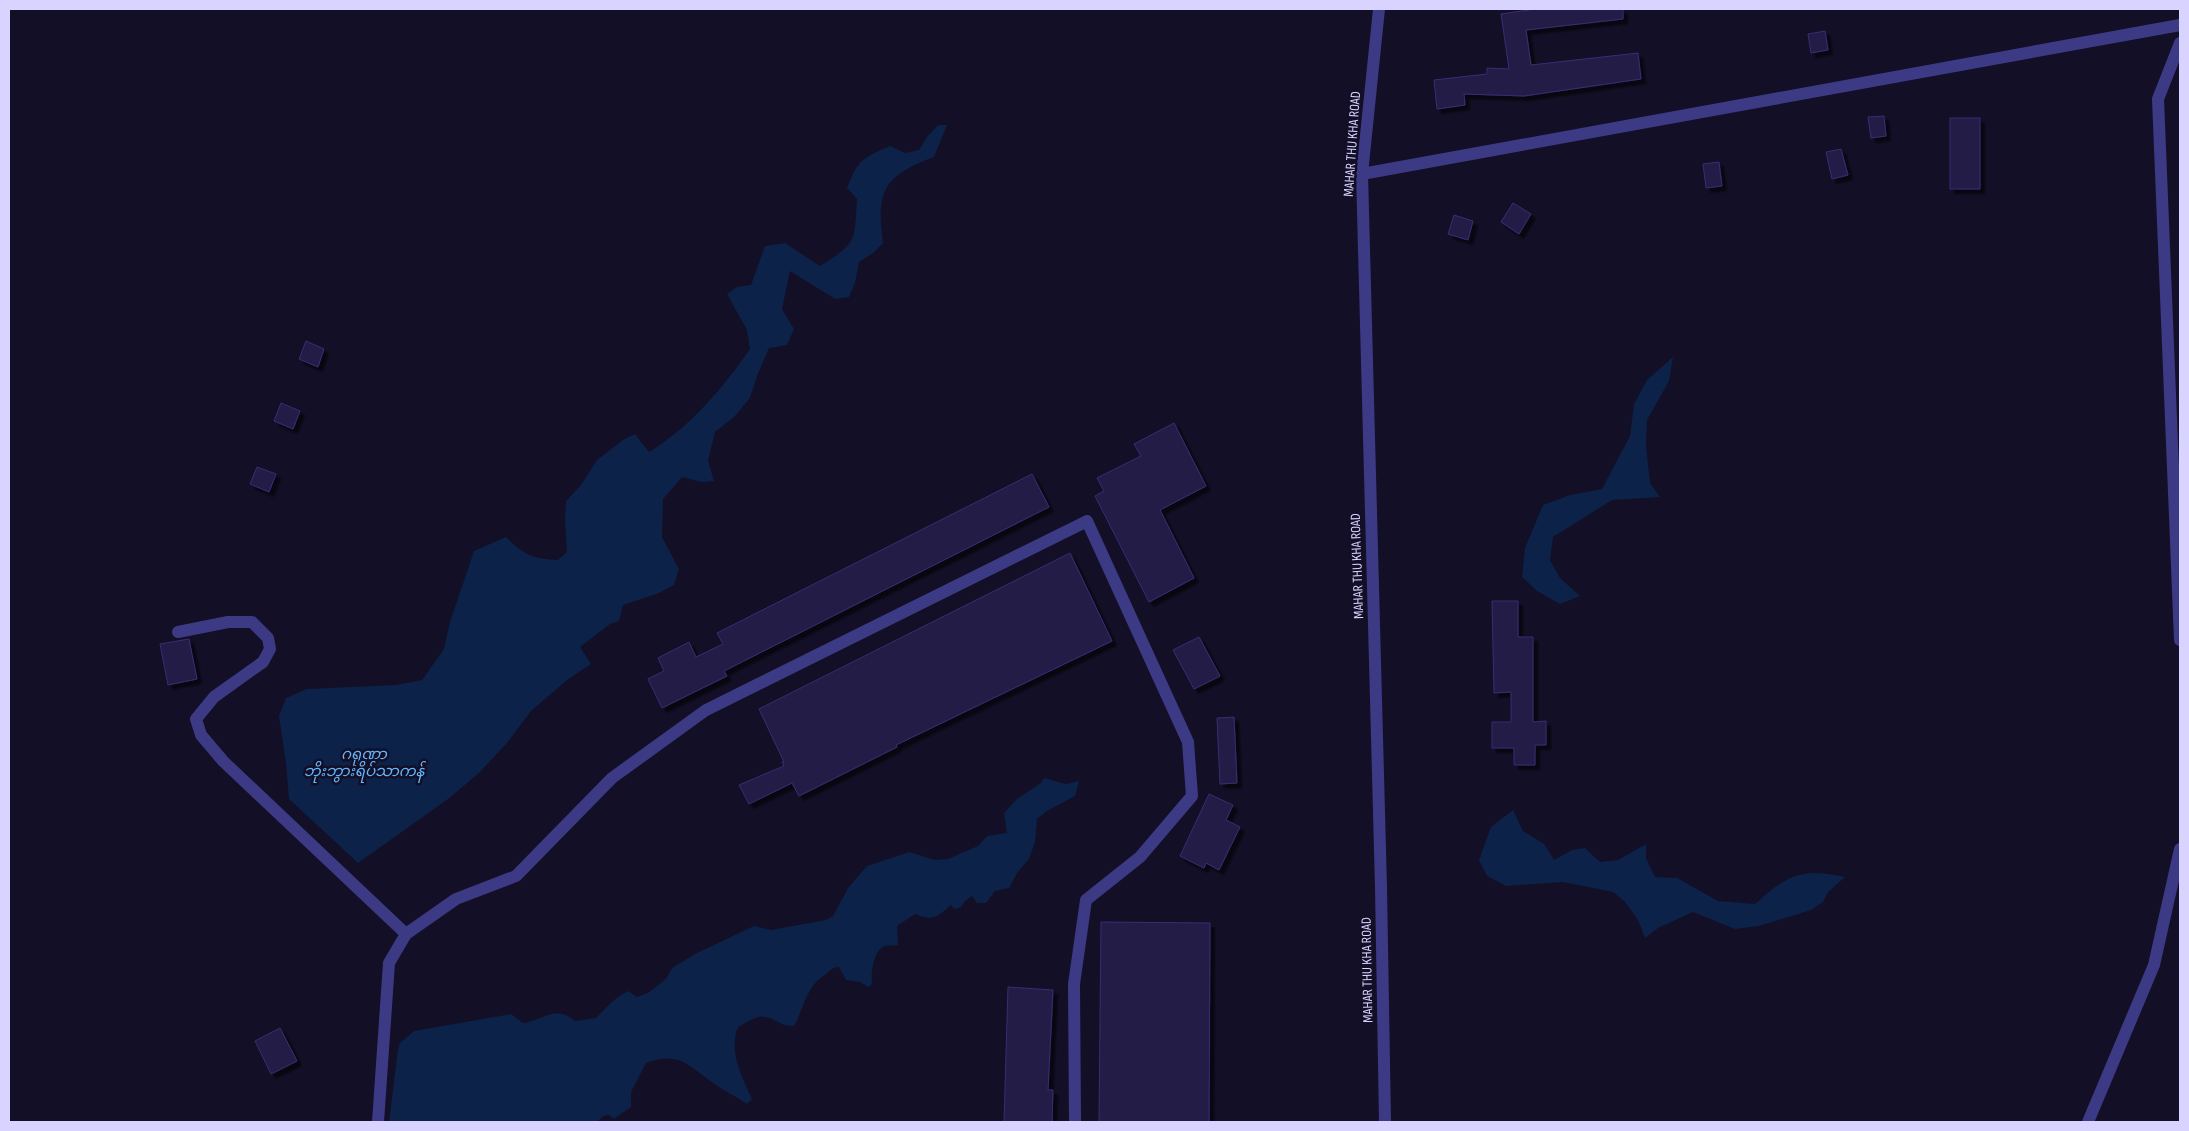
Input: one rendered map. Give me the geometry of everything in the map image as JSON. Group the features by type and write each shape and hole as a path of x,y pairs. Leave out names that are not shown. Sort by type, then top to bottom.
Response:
{"street":[{"name":"MAHAR THU KHA ROAD","path":"1379,9 1362,174 1381,887 1385,1122"},
{"path":"1362,174 2180,25"},
{"path":"2180,43 2158,99 2180,640"},
{"path":"378,1122 389,963 406,934 456,899 516,876 612,778 706,710 1087,521 1188,742 1192,796 1140,857 1086,900 1074,984 1075,1122"},
{"path":"178,632 228,622 252,622 268,638 270,649 263,662 214,697 196,719 202,735 223,761 406,934"},
{"path":"2088,1122 2154,966 2180,849"}],"water":[{"name":"ဂရုဏာ ဘိုးဘွားရိပ်သာကန်","path":"938,125 947,125 934,157 904,171 887,188 881,210 883,243 873,253 859,262 855,283 849,297 835,299 790,271 782,309 794,329 787,345 769,348 750,398 734,417 715,432 708,461 714,481 702,482 682,477 663,499 662,537 679,569 674,585 659,593 623,605 619,621 610,624 580,647 591,664 567,680 531,711 507,743 479,773 448,799 358,863 289,799 279,716 286,698 307,689 396,685 422,680 444,649 450,622 474,551 506,537 518,548 535,557 558,560 567,552 566,501 581,485 597,460 623,440 635,434 649,452 664,442 705,406 750,349 747,330 727,294 737,287 751,285 765,246 785,243 820,266 832,258 848,246 854,233 857,199 847,188 854,171 867,157 890,146 905,153 919,150"},
{"path":"1673,357 1669,381 1647,420 1646,445 1650,483 1660,497 1612,500 1553,537 1550,560 1560,578 1580,596 1560,604 1537,591 1522,577 1525,548 1543,505 1570,495 1602,489 1630,436 1634,404 1647,380"},
{"path":"1044,778 1066,784 1079,781 1075,796 1047,811 1037,819 1035,842 1029,859 1017,873 1009,888 995,891 986,903 977,903 972,896 961,907 955,909 951,905 934,917 930,918 915,914 897,926 898,945 885,946 878,952 875,957 872,984 868,987 860,982 846,980 839,967 833,968 809,991 794,1026 785,1025 767,1017 758,1017 738,1027 735,1036 735,1055 752,1099 747,1104 720,1088 684,1062 668,1058 646,1063 631,1092 631,1107 614,1119 609,1115 603,1116 597,1122 389,1122 398,1049 400,1043 414,1031 511,1014 523,1023 555,1013 568,1016 575,1021 596,1018 611,1003 628,991 637,997 648,993 666,979 672,968 697,953 754,926 771,930 826,920 833,916 848,888 867,866 909,852 935,860 948,859 978,846 987,836 1007,833 1004,813 1017,799 1041,783"},
{"path":"1513,810 1523,831 1544,844 1554,860 1572,850 1585,848 1600,862 1618,860 1646,844 1646,858 1655,877 1677,878 1718,901 1755,904 1776,886 1795,876 1817,873 1845,877 1828,892 1823,902 1811,910 1759,926 1735,929 1693,912 1658,928 1645,938 1638,920 1625,902 1613,892 1563,882 1506,886 1487,876 1479,860 1491,827"}],"building":[{"path":"1536,9 1623,9 1623,19 1526,30 1531,65 1638,53 1641,79 1524,96 1464,94 1465,105 1437,109 1434,80 1487,74 1487,68 1509,69 1501,14"},
{"path":"1825,31 1828,50 1811,53 1808,34"},
{"path":"1884,116 1886,136 1871,138 1868,117"},
{"path":"1950,118 1980,118 1980,189 1950,189"},
{"path":"1841,149 1848,175 1832,179 1826,152"},
{"path":"1719,162 1722,186 1706,188 1703,164"},
{"path":"1513,203 1531,214 1519,234 1501,222"},
{"path":"1454,215 1473,221 1468,240 1448,234"},
{"path":"306,341 324,349 318,367 299,359"},
{"path":"281,403 300,411 293,429 274,421"},
{"path":"1174,423 1206,486 1160,510 1194,578 1149,602 1095,496 1104,491 1097,478 1141,456 1134,444"},
{"path":"257,467 276,474 269,492 250,484"},
{"path":"1032,474 1049,507 724,671 727,676 662,708 648,679 664,671 658,658 689,642 696,657 723,644 717,633"},
{"path":"1070,553 1112,641 896,745 897,747 799,796 792,783 749,804 739,785 784,766 782,762 784,762 759,709"},
{"path":"1492,601 1518,601 1518,637 1533,637 1533,722 1546,721 1546,745 1535,745 1535,765 1514,765 1514,748 1492,748 1492,722 1511,722 1511,692 1494,693"},
{"path":"1199,637 1220,676 1194,689 1173,650"},
{"path":"189,639 197,679 168,685 160,644"},
{"path":"1234,717 1237,783 1220,784 1217,718"},
{"path":"1209,794 1233,805 1226,820 1240,827 1219,870 1206,863 1204,868 1180,856"},
{"path":"1101,922 1210,923 1209,1122 1099,1122"},
{"path":"1008,987 1053,990 1048,1090 1053,1090 1052,1122 1004,1122"},
{"path":"280,1028 297,1061 271,1074 255,1041"}]}
